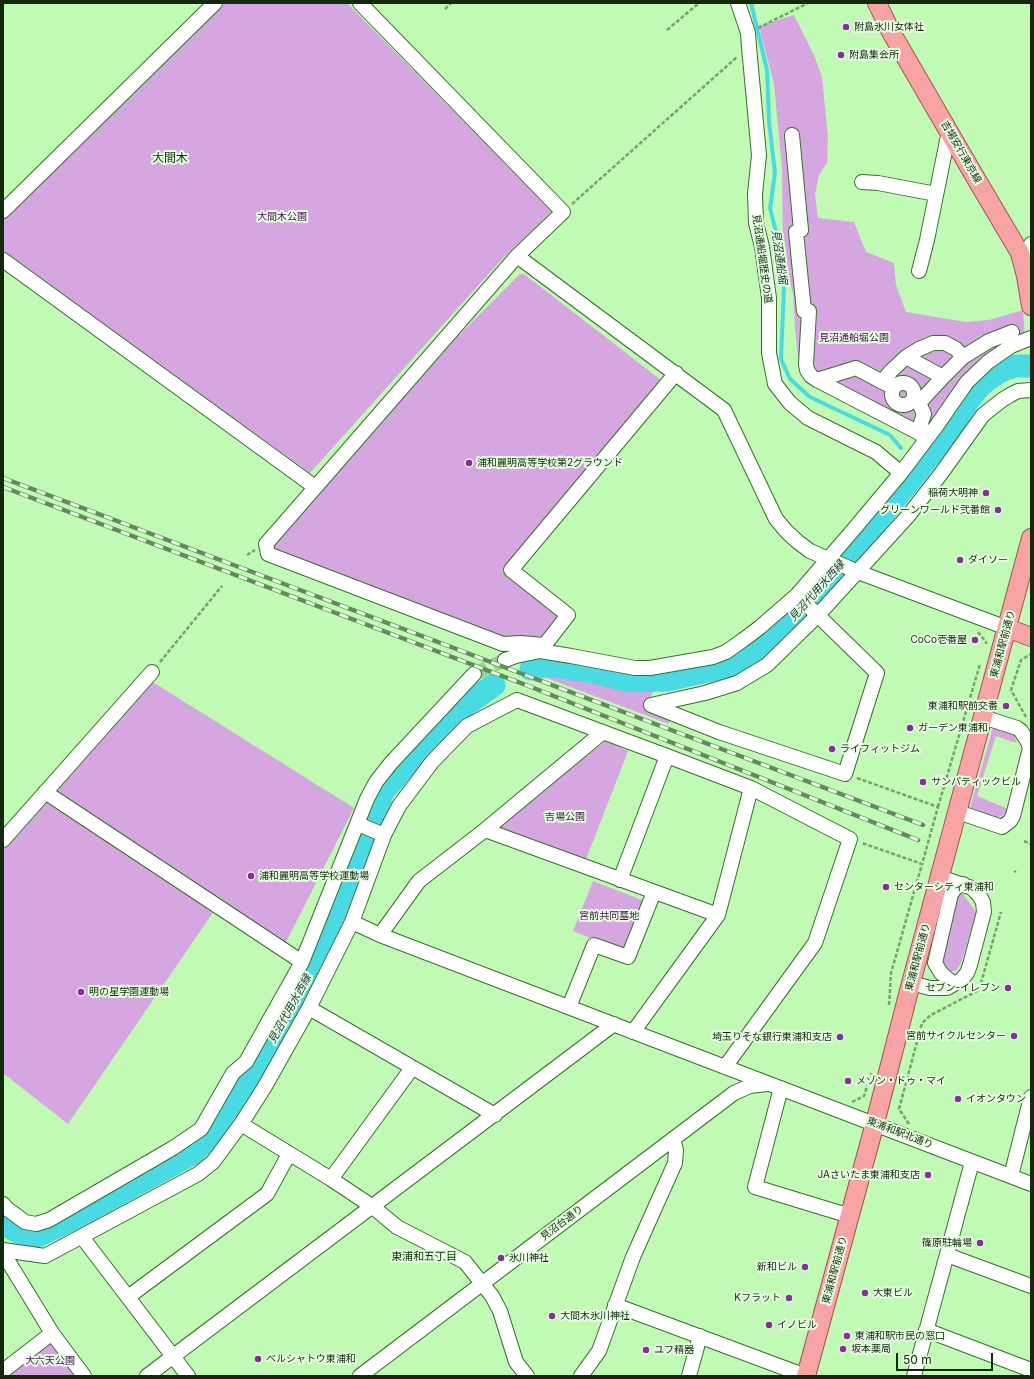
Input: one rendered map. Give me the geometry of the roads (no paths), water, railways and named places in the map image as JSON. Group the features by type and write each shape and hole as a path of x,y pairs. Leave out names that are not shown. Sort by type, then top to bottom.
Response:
{"main road":[{"name":"吉場安行東京線","path":"878,3 891,32 1020,252 1027,251 1031,306"},
{"name":"東浦和駅前通り","path":"806,1376 875,1124 911,983 1031,538"},
{"path":"1007,628 1031,637"}],"street":[{"path":"3,211 216,3"},
{"path":"360,3 563,212 517,256 315,487 266,544 268,554 503,644 520,643 571,656 635,668 650,668 714,657 726,652 760,628 796,595 901,474 967,382 988,362 1012,346 1031,338"},
{"name":"見沼通船堀歴史の道","path":"738,3 748,33 759,154 755,194 756,223 762,247 769,298 769,353 775,384 790,403 808,418 876,452 901,474"},
{"path":"919,271 927,240 949,131"},
{"path":"792,135 801,230 796,232 804,311 808,311 807,370 811,376 817,380 923,437 921,423 924,414 915,401"},
{"path":"862,182 878,183 936,194"},
{"path":"517,256 724,410 776,518 787,532 810,551 858,572 1007,628"},
{"path":"3,260 315,487"},
{"path":"963,357 956,349 945,343 933,343 919,349 906,357 891,370 888,385 892,396 897,403 905,405 915,401 943,377 963,357 989,341 1012,332"},
{"path":"906,357 943,377"},
{"path":"817,380 856,368 888,385"},
{"path":"505,660 542,648 568,615 510,570 676,374"},
{"path":"796,595 818,615 877,673 846,774 733,736 651,705 705,693 737,683 767,665 818,615 912,510 940,475 983,415 1010,395 1018,391 1031,390"},
{"path":"3,840 152,672"},
{"path":"4,1208 25,1222 36,1224 49,1220 173,1148 201,1129 233,1073 246,1062 302,962 358,824 366,799 376,782 391,763 474,674"},
{"path":"3,1251 45,1256 198,1174 213,1162 241,1124 264,1088 309,1008 352,922 384,835 399,806 432,762 467,726 517,700 751,788 850,839 815,943 725,1067"},
{"path":"958,812 1002,827 1010,821 1013,816 1030,748 1028,742 1017,728 983,717"},
{"path":"380,935 419,882 604,732"},
{"path":"620,880 667,756"},
{"path":"633,1032 718,915 751,788"},
{"path":"45,792 302,962"},
{"path":"358,824 384,835"},
{"path":"485,830 718,915"},
{"path":"911,983 939,989 947,988 964,976 970,965 984,912 983,902 972,888 940,877"},
{"path":"954,984 941,973 936,963 951,894 956,887 963,884"},
{"path":"569,1007 594,945 628,957 654,892"},
{"name":"東浦和駅北通り","path":"352,922 380,935 1031,1184"},
{"path":"309,1008 495,1115"},
{"path":"147,1376 614,1024"},
{"path":"331,1179 412,1068"},
{"name":"見沼台通り","path":"360,1376 734,1093 750,1086 776,1086"},
{"path":"776,1086 755,1187 850,1216"},
{"path":"1011,1176 1031,1097"},
{"path":"241,1124 331,1179 373,1207 397,1227 465,1262 492,1296 500,1311 516,1362 527,1376"},
{"path":"581,1376 599,1351 633,1258 675,1163 676,1150 673,1139"},
{"path":"128,1297 267,1194 289,1154"},
{"path":"914,1376 972,1162"},
{"path":"82,1237 188,1376"},
{"path":"3,1251 52,1333 84,1376"},
{"path":"947,1255 1031,1286"},
{"path":"615,1305 806,1376"},
{"path":"926,1330 1031,1370"},
{"path":"3,1371 52,1333"},
{"path":"689,1376 700,1336"}],"waterway":[{"name":"見沼通船堀","path":"751,3 767,70 769,121 775,173 770,208 779,244 784,288 781,359 790,379 810,397 890,435 901,448"},
{"name":"見沼代用水西縁","path":"531,669 548,665 593,672 630,681 667,680 735,665 774,639 860,542 951,428 968,401 980,386 1003,370 1015,366 1031,366"},
{"name":"見沼代用水西縁","path":"3,1220 9,1227 22,1234 38,1236 73,1219 192,1154 212,1136 229,1117 306,984 383,792 422,747 457,711 494,685"}],"tunnel":[{"path":"474,674 505,660"}],"railway":[{"path":"3,478 923,825"},
{"path":"3,487 526,685 918,840"}],"place":[{"name":"附島氷川女体社","path":"846,27"},
{"name":"附島集会所","path":"841,55"},
{"name":"浦和麗明高等学校第2グラウンド","path":"469,463"},
{"name":"稲荷大明神","path":"986,493"},
{"name":"グリーンワールド弐番館","path":"998,510"},
{"name":"ダイソー","path":"960,560"},
{"name":"CoCo壱番屋","path":"975,640"},
{"name":"東浦和駅前交番","path":"1006,706"},
{"name":"ガーデン東浦和","path":"910,728"},
{"name":"ライフィットジム","path":"832,749"},
{"name":"サンパティックビル","path":"923,782"},
{"name":"浦和麗明高等学校運動場","path":"251,876"},
{"name":"センターシティ東浦和","path":"886,887"},
{"name":"セブン-イレブン","path":"1008,988"},
{"name":"明の星学園運動場","path":"81,992"},
{"name":"宮前サイクルセンター","path":"1014,1036"},
{"name":"埼玉りそな銀行東浦和支店","path":"840,1037"},
{"name":"メゾン・ドゥ・マイ","path":"848,1081"},
{"name":"イオンタウン","path":"958,1099"},
{"name":"JAさいたま東浦和支店","path":"928,1175"},
{"name":"篠原駐輪場","path":"980,1243"},
{"name":"氷川神社","path":"501,1258"},
{"name":"新和ビル","path":"805,1267"},
{"name":"大東ビル","path":"865,1293"},
{"name":"Kフラット","path":"789,1298"},
{"name":"大間木氷川神社","path":"552,1316"},
{"name":"イノビル","path":"769,1325"},
{"name":"東浦和駅市民の窓口","path":"847,1336"},
{"name":"坂本薬局","path":"843,1349"},
{"name":"ユフ精器","path":"646,1350"},
{"name":"ベルシャトウ東浦和","path":"258,1359"}],"district":[{"name":"大間木","path":"170,158"},
{"name":"東浦和五丁目","path":"424,1257"}],"park label":[{"name":"大間木公園","path":"282,217"},
{"name":"見沼通船堀公園","path":"854,338"},
{"name":"吉場公園","path":"565,817"},
{"name":"宮前共同墓地","path":"609,916"},
{"name":"大六天公園","path":"50,1361"}]}
